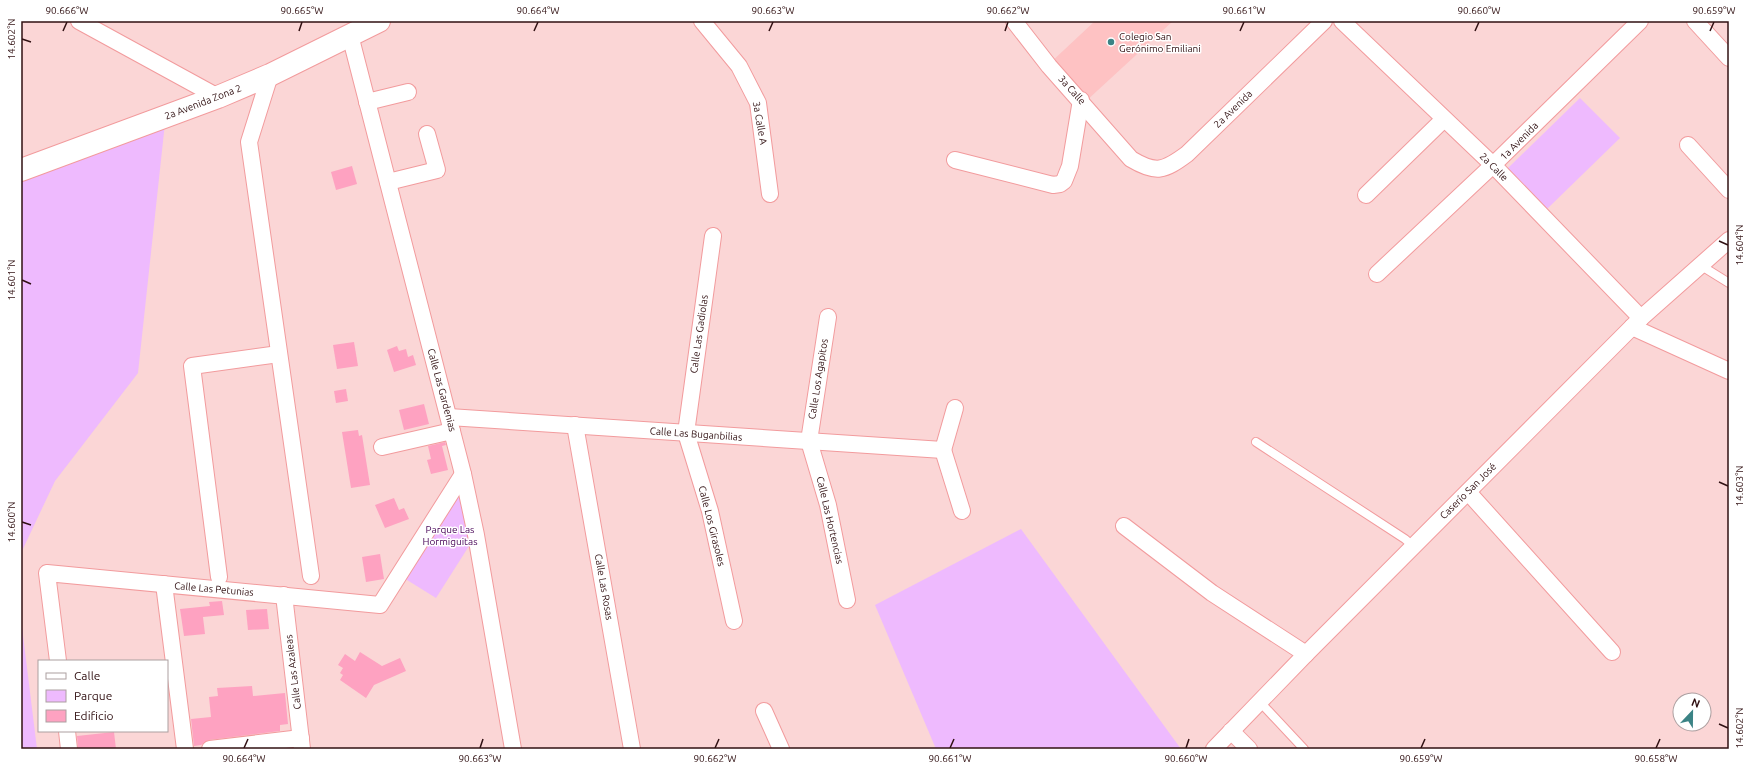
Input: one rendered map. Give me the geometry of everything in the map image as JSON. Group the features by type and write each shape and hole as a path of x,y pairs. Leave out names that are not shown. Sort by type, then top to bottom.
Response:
{"street":[{"path":"79,21 218,96"},
{"name":"2a Avenida Zona 2","path":"21,170 270,75 378,21"},
{"name":"3a Calle A","path":"702,21 739,66 758,102 770,194"},
{"name":"3a Calle","path":"1014,21 1049,66 1081,100 1131,159"},
{"name":"2a Avenida","path":"1131,159 1144,167 1159,170 1172,165 1187,154 1324,21"},
{"name":"2a Calle","path":"1342,21 1493,166 1636,323"},
{"name":"1a Avenida","path":"1377,274 1493,166 1640,21"},
{"path":"1695,21 1729,58"},
{"name":"Calle Las Gardenias","path":"350,35 463,474 477,543 513,749"},
{"path":"270,75 249,142 311,576"},
{"path":"367,102 408,92"},
{"path":"955,160 1053,185 1060,184 1064,181 1070,166 1081,100"},
{"path":"1366,194 1444,119"},
{"path":"388,182 436,170 427,134"},
{"path":"1688,144 1729,190"},
{"name":"Calle Las Gadiolas","path":"686,433 713,236"},
{"name":"Caserío San José","path":"1214,749 1306,654 1636,323 1729,240"},
{"name":"Calle Los Agapitos","path":"809,441 828,316"},
{"path":"1636,323 1729,371"},
{"path":"219,577 192,366 279,354"},
{"path":"955,408 943,450 962,511"},
{"name":"Calle Las Buganbilias","path":"382,447 450,424 575,425 943,450"},
{"name":"Calle Las Rosas","path":"575,425 632,749"},
{"name":"Calle Los Girasoles","path":"686,433 710,511 734,621"},
{"name":"Calle Las Hortencias","path":"809,441 828,505 847,600"},
{"name":"Calle Las Petunias","path":"58,660 47,573 380,605 463,474"},
{"path":"1468,492 1612,652"},
{"path":"1124,526 1212,593 1306,654"},
{"path":"164,584 185,749"},
{"name":"Calle Las Azaleas","path":"284,595 302,744"},
{"path":"764,711 781,749"},
{"path":"1231,731 1249,749"},
{"path":"67,732 69,749"},
{"path":"210,749 302,744"}],"lane":[{"path":"1700,265 1729,283"},
{"path":"1256,442 1405,539 1413,546"},
{"path":"1260,702 1304,749"}],"shaded area":[{"name":"Colegio San Gerónimo Emiliani","path":"1095,21 1173,21 1085,102 1049,64"}],"green space":[{"path":"1580,98 1620,138 1547,209 1507,169"},
{"path":"165,123 138,373 55,481 21,553 21,178"},
{"name":"Parque Las Hormiguitas","path":"463,474 476,535 436,598 399,575"},
{"path":"1021,529 1181,749 936,749 875,605"},
{"path":"21,619 37,749 21,749"}],"building":[{"path":"352,166 357,184 336,190 331,172"},
{"path":"354,342 358,366 337,369 333,345"},
{"path":"397,346 399,351 406,349 408,357 413,355 416,365 394,372 387,350"},
{"path":"346,389 348,401 336,403 334,391"},
{"path":"424,404 429,424 404,430 399,410"},
{"path":"358,430 359,436 362,435 370,485 351,488 342,432"},
{"path":"445,442 446,445 442,446 448,470 431,474 427,460 431,459 428,446"},
{"path":"394,498 399,510 404,508 409,519 385,528 375,505"},
{"path":"380,554 384,579 366,582 362,557"},
{"path":"222,601 224,615 203,617 205,634 184,636 180,609 210,606 209,602"},
{"path":"267,609 269,629 248,630 246,610"},
{"path":"360,652 382,666 400,658 406,671 374,685 366,698 340,680 343,675 340,673 343,668 338,665 345,654 355,661"},
{"path":"252,686 253,696 285,693 288,724 280,725 280,731 209,740 201,745 194,746 191,719 211,717 209,697 218,696 217,688"},
{"path":"114,732 116,749 78,749 77,736"}],"place":[{"name":"Colegio San Gerónimo Emiliani","path":"1111,42"}]}
